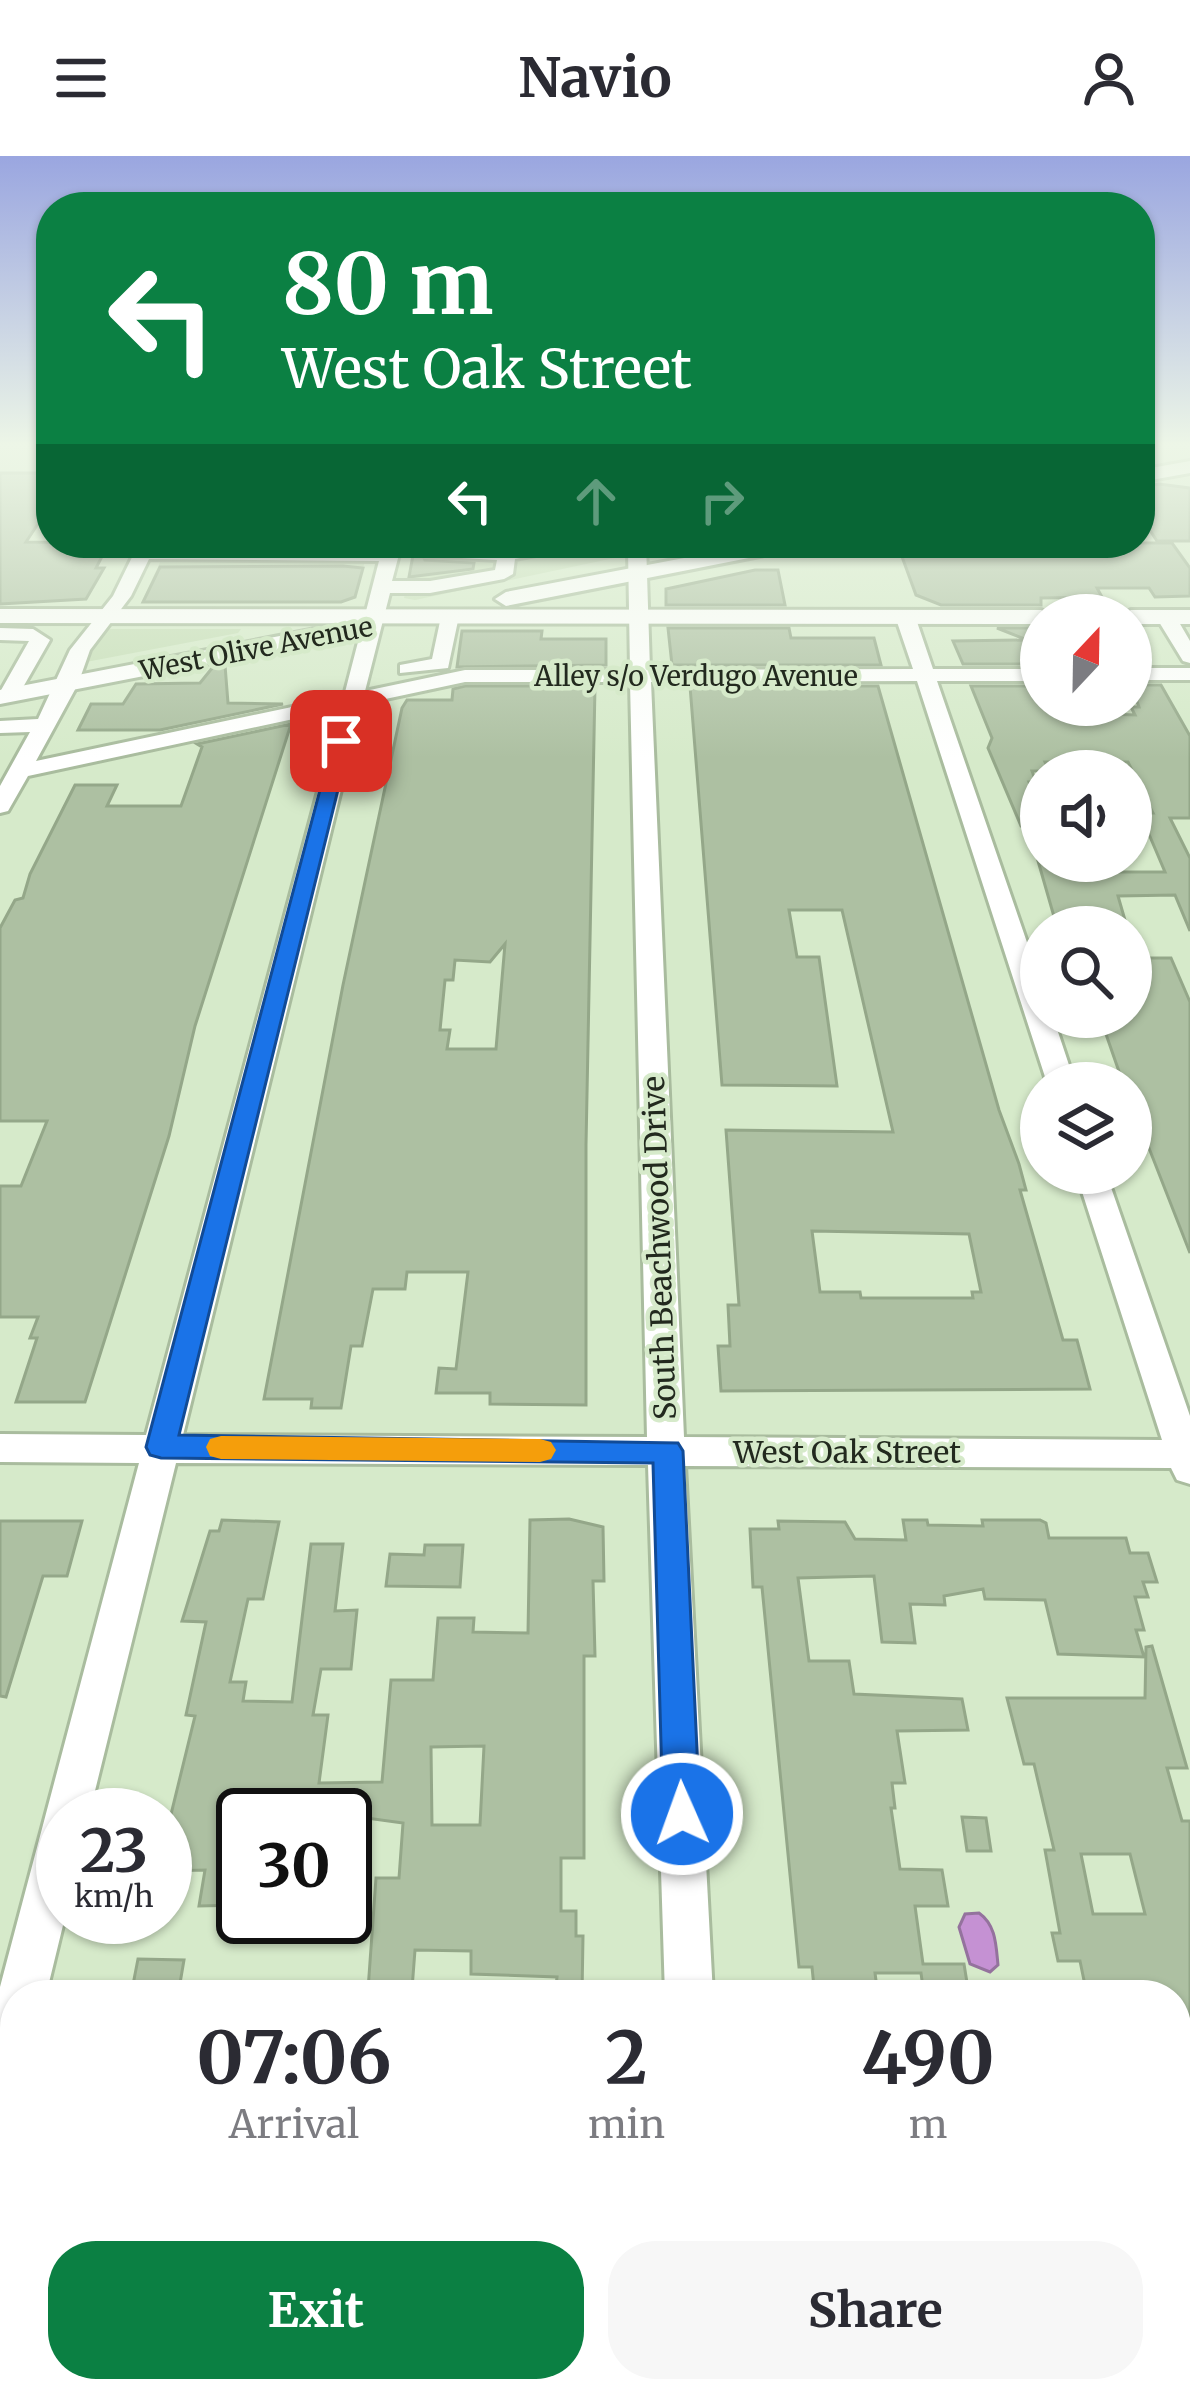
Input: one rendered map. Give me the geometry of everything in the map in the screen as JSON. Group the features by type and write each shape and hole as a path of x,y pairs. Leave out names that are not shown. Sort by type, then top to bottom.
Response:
{"main road":[{"name":"West Olive Avenue","path":"4,696 371,621 522,596 624,558"},
{"path":"0,616 371,621"},
{"path":"239,616 272,627 261,646"},
{"path":"418,616 1020,617"}],"street":[{"path":"0,806 11,778 68,684 69,667 118,603 141,558"},
{"path":"75,1788 389,558"},
{"path":"453,558 502,568 522,596"},
{"path":"382,587 430,587 529,558"},
{"name":"South Beachwood Drive","path":"637,558 652,1118 688,1980"},
{"path":"11,778 441,664 449,616"},
{"path":"905,616 1054,1062"},
{"path":"1178,617 1190,658"},
{"path":"0,634 33,635 40,640 4,696"},
{"path":"1152,674 1190,674"},
{"name":"Alley s/o Verdugo Avenue","path":"354,687 465,676 1020,675"},
{"path":"0,727 44,725"},
{"path":"1098,1194 1188,1459"},
{"name":"West Oak Street","path":"0,1448 1188,1459"},
{"path":"26,1980 36,1939"}],"shaded area":[{"path":"162,558 366,558 355,597 341,602 150,603 143,599"},
{"path":"413,558 614,558 415,600 404,598"},
{"path":"105,629 241,629 86,662"},
{"path":"979,1913 989,1923 996,1943 998,1965 990,1972 970,1964 959,1927 965,1914"}],"building":[{"path":"0,548 36,548 36,558 101,558 96,568 104,568 86,599 0,604"},
{"path":"1155,548 1175,548 1190,568 1190,596 1155,597 1149,588 1097,588 1100,594 1020,594 1020,605 941,605 916,595 902,558 1155,558"},
{"path":"413,558 474,563 473,569 409,577"},
{"path":"160,567 363,568 355,597 341,602 143,602"},
{"path":"755,570 778,570 785,605 666,605 666,589"},
{"path":"668,628 789,628 791,638 874,638 881,665 672,665"},
{"path":"997,628 1020,628 1020,637"},
{"path":"462,631 542,631 541,639 606,639 606,665 457,667"},
{"path":"1020,640 1020,664 963,664 953,641"},
{"path":"225,665 228,703 283,704 160,730 78,730 91,704 123,704 136,684 200,683 213,667"},
{"path":"1152,685 1161,685 1190,736 1190,818 1170,818 1190,858 1190,931 1175,895 1118,896 1121,906 1051,906 1044,882 1152,882 1152,872 1165,872 1152,841 1152,750 1020,750 1020,824 988,748 992,738 971,686 1020,686 1020,726 1152,726"},
{"path":"595,686 586,1405 490,1404 490,1393 436,1393 439,1368 456,1369 468,1272 407,1272 405,1289 373,1289 362,1346 351,1346 341,1408 311,1408 312,1399 264,1399 343,985 402,708 407,700 452,700 453,689","holes":["505,944 496,1049 447,1049 450,1030 440,1030 445,980 453,980 455,960 490,962"]},
{"path":"690,686 878,686 999,1110 1019,1164 1020,1194 1063,1340 1077,1340 1090,1389 721,1391 718,1346 730,1346 728,1305 739,1305 726,1130 893,1132 842,910 789,910 797,957 819,957 837,1086 722,1085","holes":["812,1231 969,1234 981,1292 972,1292 973,1298 861,1298 860,1292 820,1292"]},
{"path":"291,724 195,1026 169,1136 85,1402 16,1402 37,1338 30,1338 38,1317 0,1317 0,1186 21,1186 47,1121 0,1121 0,928 15,900 23,898 30,874 75,785 117,785 107,806 181,806 202,747 197,744"},
{"path":"1152,958 1171,958 1190,1002 1190,1253 1152,1156 1152,1062 1116,1062 1107,1038 1152,1038"},
{"path":"569,1519 603,1527 604,1581 593,1581 595,1656 584,1656 584,1858 561,1858 561,1911 576,1911 576,1936 583,1936 582,1980 471,1974 471,1951 415,1950 413,1980 369,1980 376,1878 399,1878 403,1823 372,1819 372,1788 216,1788 216,1906 199,1906 205,1870 192,1870 192,1788 177,1788 195,1716 186,1715 206,1622 182,1621 210,1531 219,1531 222,1520 279,1522 263,1599 248,1599 230,1682 246,1682 243,1701 292,1702 311,1544 343,1544 335,1611 357,1610 351,1669 321,1669 313,1715 328,1715 319,1783 382,1782 391,1680 433,1680 438,1618 474,1618 473,1632 528,1633 530,1520","holes":["484,1746 480,1825 432,1825 431,1747"]},
{"path":"903,1520 983,1526 982,1520 1040,1520 1046,1523 1049,1538 1126,1538 1130,1553 1148,1553 1157,1582 1143,1582 1148,1597 1135,1597 1144,1630 1136,1630 1144,1657 1058,1654 1045,1600 985,1599 983,1589 944,1596 945,1605 910,1604 915,1643 882,1642 874,1576 798,1578 809,1661 849,1661 854,1694 962,1699 968,1730 897,1731 905,1783 892,1783 895,1808 891,1808 900,1869 942,1870 948,1906 915,1906 923,1964 964,1964 967,1980 875,1973 876,1980 813,1980 812,1967 799,1967 762,1587 753,1587 750,1529 779,1529 778,1521 845,1522 855,1539 906,1540"},
{"path":"0,1521 82,1521 67,1576 43,1576 6,1697 0,1696"},
{"path":"425,1545 463,1545 460,1587 386,1586 390,1554 424,1555"},
{"path":"1152,1646 1187,1768 1167,1768 1182,1821 1190,1821 1190,1980 1084,1980 1080,1961 1058,1961 1052,1933 1060,1933 1045,1850 1054,1850 1034,1764 1024,1764 1007,1698 1145,1698 1146,1647","holes":["1081,1854 1130,1854 1145,1914 1093,1914"]},
{"path":"962,1817 986,1818 991,1851 967,1851"},
{"path":"138,1959 184,1960 181,1980 134,1980"}],"slow traffic":[{"path":"221,1447 540,1450"}],"route":[{"path":"341,741 161,1447 668,1451 682,1814"}]}
